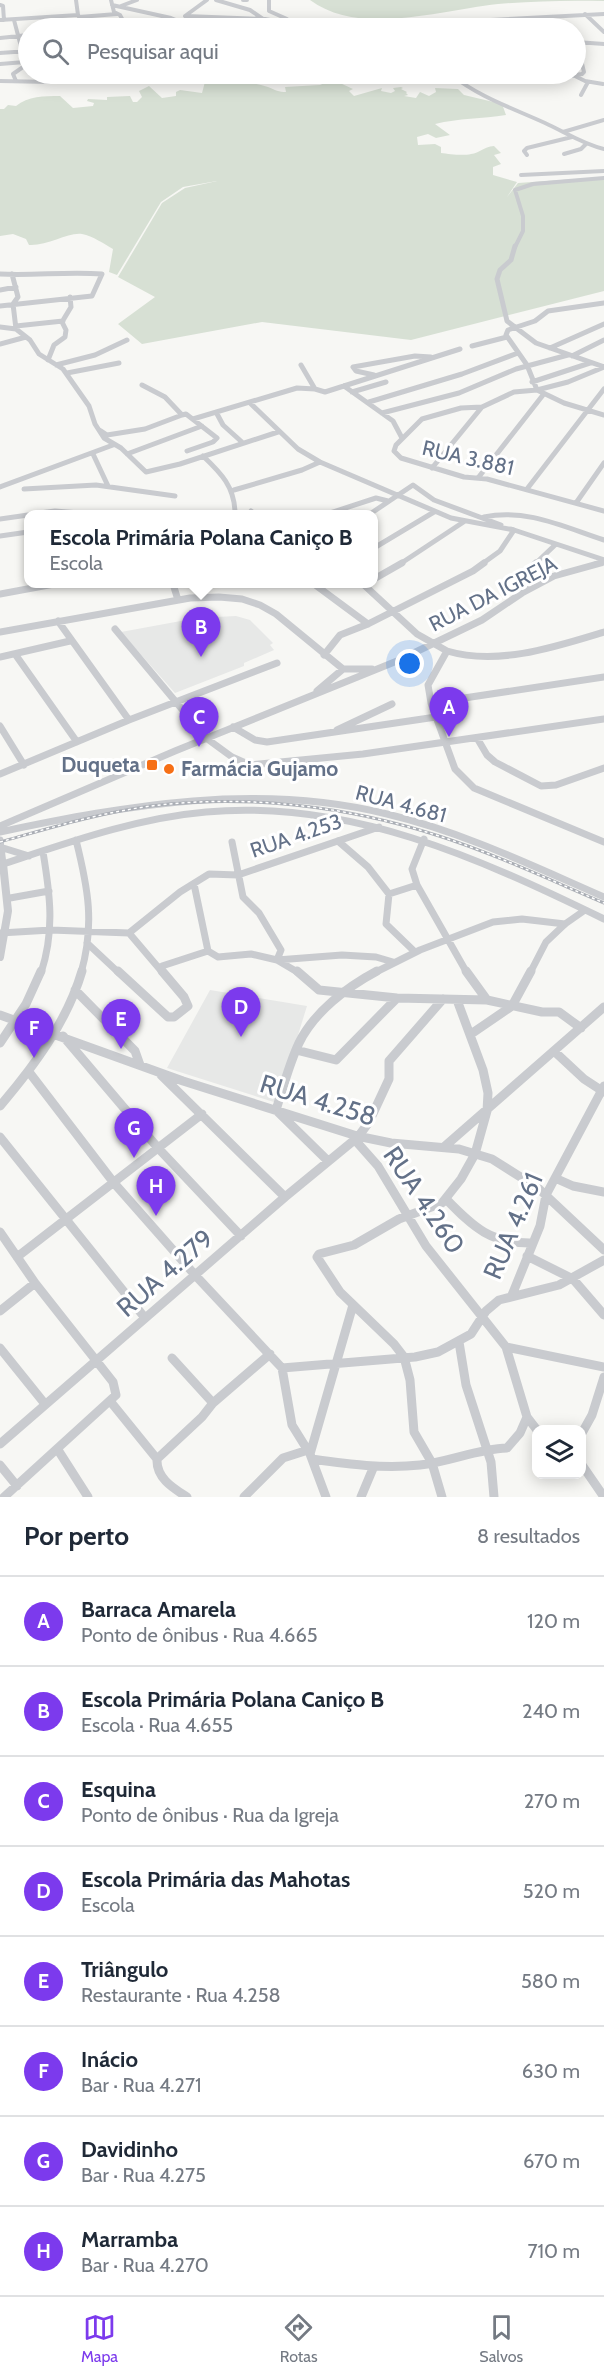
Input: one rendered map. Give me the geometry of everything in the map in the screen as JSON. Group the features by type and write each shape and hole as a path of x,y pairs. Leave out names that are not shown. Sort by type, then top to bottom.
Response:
{"street":[{"path":"76,0 79,16"},
{"path":"121,6 137,0"},
{"path":"186,16 207,0"},
{"path":"216,0 243,7 261,18"},
{"path":"243,7 244,0"},
{"path":"269,0 270,11 286,18"},
{"path":"111,2 169,18"},
{"path":"111,2 122,18"},
{"path":"0,5 3,6 2,20 18,20"},
{"path":"46,18 117,14"},
{"path":"585,14 604,32"},
{"path":"535,18 604,14"},
{"path":"177,18 186,16 237,18"},
{"path":"14,20 18,33"},
{"path":"0,38 18,36"},
{"path":"586,44 604,44"},
{"path":"0,53 18,51"},
{"path":"0,64 18,63"},
{"path":"0,81 16,81 14,74 18,72"},
{"path":"581,94 588,82 603,84"},
{"path":"463,84 586,144 604,149"},
{"path":"563,132 587,126 593,121 604,120"},
{"path":"527,155 524,152 527,148 572,136"},
{"path":"564,154 581,149 586,144"},
{"path":"521,176 604,171"},
{"path":"604,178 533,184 515,190 514,195 520,202 523,216 523,231 516,242 511,260 500,270 497,279 507,321 514,328 530,339 550,348 604,367"},
{"path":"0,274 33,276 82,272 102,274 92,296 0,306"},
{"path":"12,274 18,297 13,304 16,328 39,354 67,373 89,406 95,424 104,438 127,453 143,471 149,472 278,432"},
{"path":"0,290 16,287"},
{"path":"48,360 54,345 65,338 66,330 63,321 71,307 70,297"},
{"path":"604,303 548,311 543,318 506,332 527,366 537,390 543,395 604,415"},
{"path":"0,327 16,328 63,321"},
{"path":"550,348 604,324"},
{"path":"0,344 26,337"},
{"path":"472,346 507,337"},
{"path":"56,364 95,356 127,340"},
{"path":"382,413 459,393 527,366 570,356 604,340"},
{"path":"193,419 297,388 325,392 460,349"},
{"path":"369,402 462,374 518,353"},
{"path":"374,375 356,371 353,368 415,356 433,357"},
{"path":"67,373 119,363"},
{"path":"532,382 590,363"},
{"path":"301,365 315,389"},
{"path":"432,468 482,406 514,392 537,390 579,379 604,367"},
{"path":"352,392 386,382"},
{"path":"142,385 165,397 182,415"},
{"path":"344,387 369,402 397,425 402,438"},
{"path":"527,489 604,389"},
{"path":"478,478 543,395"},
{"path":"250,403 298,449 320,462 434,512 465,521 514,530"},
{"name":"RUA 3.881","path":"482,406 461,408 422,419 394,448 396,455 464,477 527,489 604,511"},
{"path":"216,412 224,425 243,443"},
{"path":"95,424 107,435 145,429 186,414 217,439 187,451"},
{"path":"127,453 202,426"},
{"path":"0,487 113,446"},
{"path":"93,454 108,486"},
{"path":"203,456 234,490 235,510"},
{"path":"234,490 302,470 320,462"},
{"path":"576,503 604,463"},
{"path":"376,510 413,485 434,500 604,561"},
{"path":"24,489 108,486 175,496"},
{"path":"339,510 376,498 388,501"},
{"path":"378,546 434,512"},
{"path":"484,517 498,513 519,515 604,540"},
{"path":"0,519 24,516"},
{"path":"378,577 418,554 465,521"},
{"path":"324,656 340,635 369,624 480,566 500,550 514,530"},
{"path":"0,536 24,533"},
{"path":"522,593 513,585 555,545"},
{"name":"RUA DA IGREJA","path":"0,826 206,738 378,669 482,620 522,593 560,574 604,561"},
{"path":"0,594 31,588"},
{"path":"174,588 178,600"},
{"path":"320,588 369,624"},
{"path":"368,588 417,634 432,644 463,657 490,656 561,645 604,632"},
{"path":"0,632 178,600 221,595 249,600 282,617 324,656 343,669 378,669"},
{"path":"58,621 70,641 129,720"},
{"path":"116,629 206,738 240,762 260,765 477,738 604,719"},
{"path":"0,657 70,641"},
{"path":"447,651 428,685 431,703 455,769 474,788 604,842"},
{"path":"15,654 77,742"},
{"path":"0,774 129,720 277,663"},
{"path":"311,696 343,669"},
{"path":"431,703 604,677"},
{"path":"332,733 356,719 392,704"},
{"path":"233,727 261,742 436,717"},
{"path":"0,726 24,765"},
{"path":"477,738 487,755 495,762 541,786 556,785 604,768"},
{"name":"RUA 4.681","path":"0,832 106,810 183,799 244,797 310,801 358,808 455,835 604,897"},
{"path":"2,864 115,828 170,817 232,810 307,812 381,826 424,839 604,919"},
{"name":"RUA 4.253","path":"129,933 194,884 212,874 238,875 381,826"},
{"path":"424,839 412,869 417,885 473,982 487,1000"},
{"path":"0,1106 58,1034 75,990 90,932 87,888 76,840"},
{"path":"338,841 368,867 388,894 386,924 415,952"},
{"path":"232,842 245,901 259,913 281,950 277,960"},
{"path":"0,957 10,898 0,844 29,856"},
{"path":"0,1043 17,1020 40,974 51,930 49,891 43,852"},
{"path":"194,884 208,951 218,957 245,954 273,957 300,973 319,990 397,998 487,1000 512,1006 559,1012 581,1028"},
{"path":"388,894 417,885"},
{"path":"10,898 49,891"},
{"path":"471,1034 512,1006 546,942 565,924 585,910"},
{"path":"328,1161 276,1110 296,1050 303,1035 313,1023 346,991 393,962 447,938 499,921 531,920 565,924"},
{"path":"4,932 51,930 129,933 184,997 188,1006 174,1017 168,1017 87,943"},
{"path":"162,966 208,951"},
{"path":"277,960 342,955 376,957 393,962"},
{"path":"75,990 135,1051 140,1065"},
{"path":"296,1050 336,1060 397,998"},
{"path":"357,1138 369,1122 389,1079 388,1061 443,999"},
{"path":"442,1497 432,1463 414,1431 410,1380 404,1357 394,1344 353,1305 323,1269 317,1256 354,1245 406,1215 430,1208 446,1199 475,1154 487,1111 487,1082 457,1000"},
{"path":"444,1147 604,1007"},
{"name":"RUA 4.258","path":"0,1015 159,1072 357,1138 444,1147 500,1163 566,1210 604,1250"},
{"path":"58,1034 158,1148 241,1236"},
{"path":"555,1052 603,1090"},
{"path":"29,1072 114,1183 195,1275 285,1368 292,1425 310,1454 326,1497"},
{"path":"159,1072 285,1197"},
{"name":"RUA 4.261","path":"285,1368 438,1352 459,1342 476,1328 486,1311 512,1295 540,1226 546,1195 603,1090"},
{"path":"17,1257 202,1114"},
{"path":"0,1137 145,1318"},
{"name":"RUA 4.279","path":"0,1444 285,1197 357,1138"},
{"name":"RUA 4.260","path":"357,1138 378,1166 406,1215 506,1347"},
{"path":"555,1178 573,1186 604,1192"},
{"path":"446,1199 467,1221 492,1238 507,1244 533,1243"},
{"path":"0,1232 35,1283 97,1359 116,1388 116,1395 110,1401 4,1497"},
{"path":"527,1256 573,1279 604,1315"},
{"path":"512,1295 540,1291 573,1279 604,1260"},
{"path":"0,1311 35,1283"},
{"path":"310,1454 353,1305"},
{"path":"459,1342 466,1385 491,1462 494,1497"},
{"path":"506,1347 604,1367"},
{"path":"506,1347 527,1417 533,1425"},
{"path":"0,1348 45,1404"},
{"path":"157,1459 202,1417 213,1403 270,1354"},
{"path":"172,1358 213,1403"},
{"path":"586,1426 592,1415 604,1377"},
{"path":"110,1401 157,1459 157,1468 164,1479 187,1497"},
{"path":"244,1497 283,1458 310,1454 374,1466 432,1463 486,1449 502,1449 512,1445 527,1417"},
{"path":"58,1450 88,1497"},
{"path":"0,1465 17,1486"},
{"path":"361,1497 374,1466"},
{"path":"586,1471 604,1497"}],"shaded area":[{"path":"310,0 604,0 498,4 401,18 352,17 330,11"},
{"path":"204,84 255,84 286,92 285,87 342,84 353,89 349,91 354,96 382,88 381,91 391,93 395,91 393,88 401,87 408,95 404,96 416,98 420,92 429,96 436,92 435,88 458,89 464,95 502,104 506,115 435,124 450,135 436,138 428,134 417,137 418,145 435,144 441,147 441,153 460,155 468,155 494,146 501,153 494,155 501,164 493,167 493,175 517,182 507,197 518,183 604,177 604,291 411,340 262,322 142,344 118,324 155,297 118,277 162,203 185,188 217,181 183,187 161,202 117,275 109,272 113,249 86,235 70,235 36,245 29,245 26,239 13,234 0,236 0,109 8,105 16,106 31,98 48,96 60,96 73,108 93,106 94,103 87,101 88,99 107,100 107,97 130,96 133,102 137,102 142,97 139,91 149,86 162,98 176,96 176,92 180,90 202,93"},
{"path":"236,616 250,620 273,643 270,645 274,650 244,663 244,666 175,693 121,632 197,618"},
{"path":"210,990 307,1006 277,1103 167,1068"}],"railway":[{"path":"0,842 56,826 151,806 224,801 296,805 369,817 439,836 502,859 604,903"}],"place":[{"name":"Escola Primária Polana Caniço B","path":"201,657"},
{"name":"Barraca Amarela","path":"449,737"},
{"name":"Esquina","path":"199,747"},
{"name":"Duqueta","path":"152,765"},
{"name":"Farmácia Gujamo","path":"169,769"},
{"name":"Escola Primária das Mahotas","path":"241,1037"},
{"name":"Triângulo","path":"121,1049"},
{"name":"Inácio","path":"34,1058"},
{"name":"Davidinho","path":"134,1158"},
{"name":"Marramba","path":"156,1216"}]}
